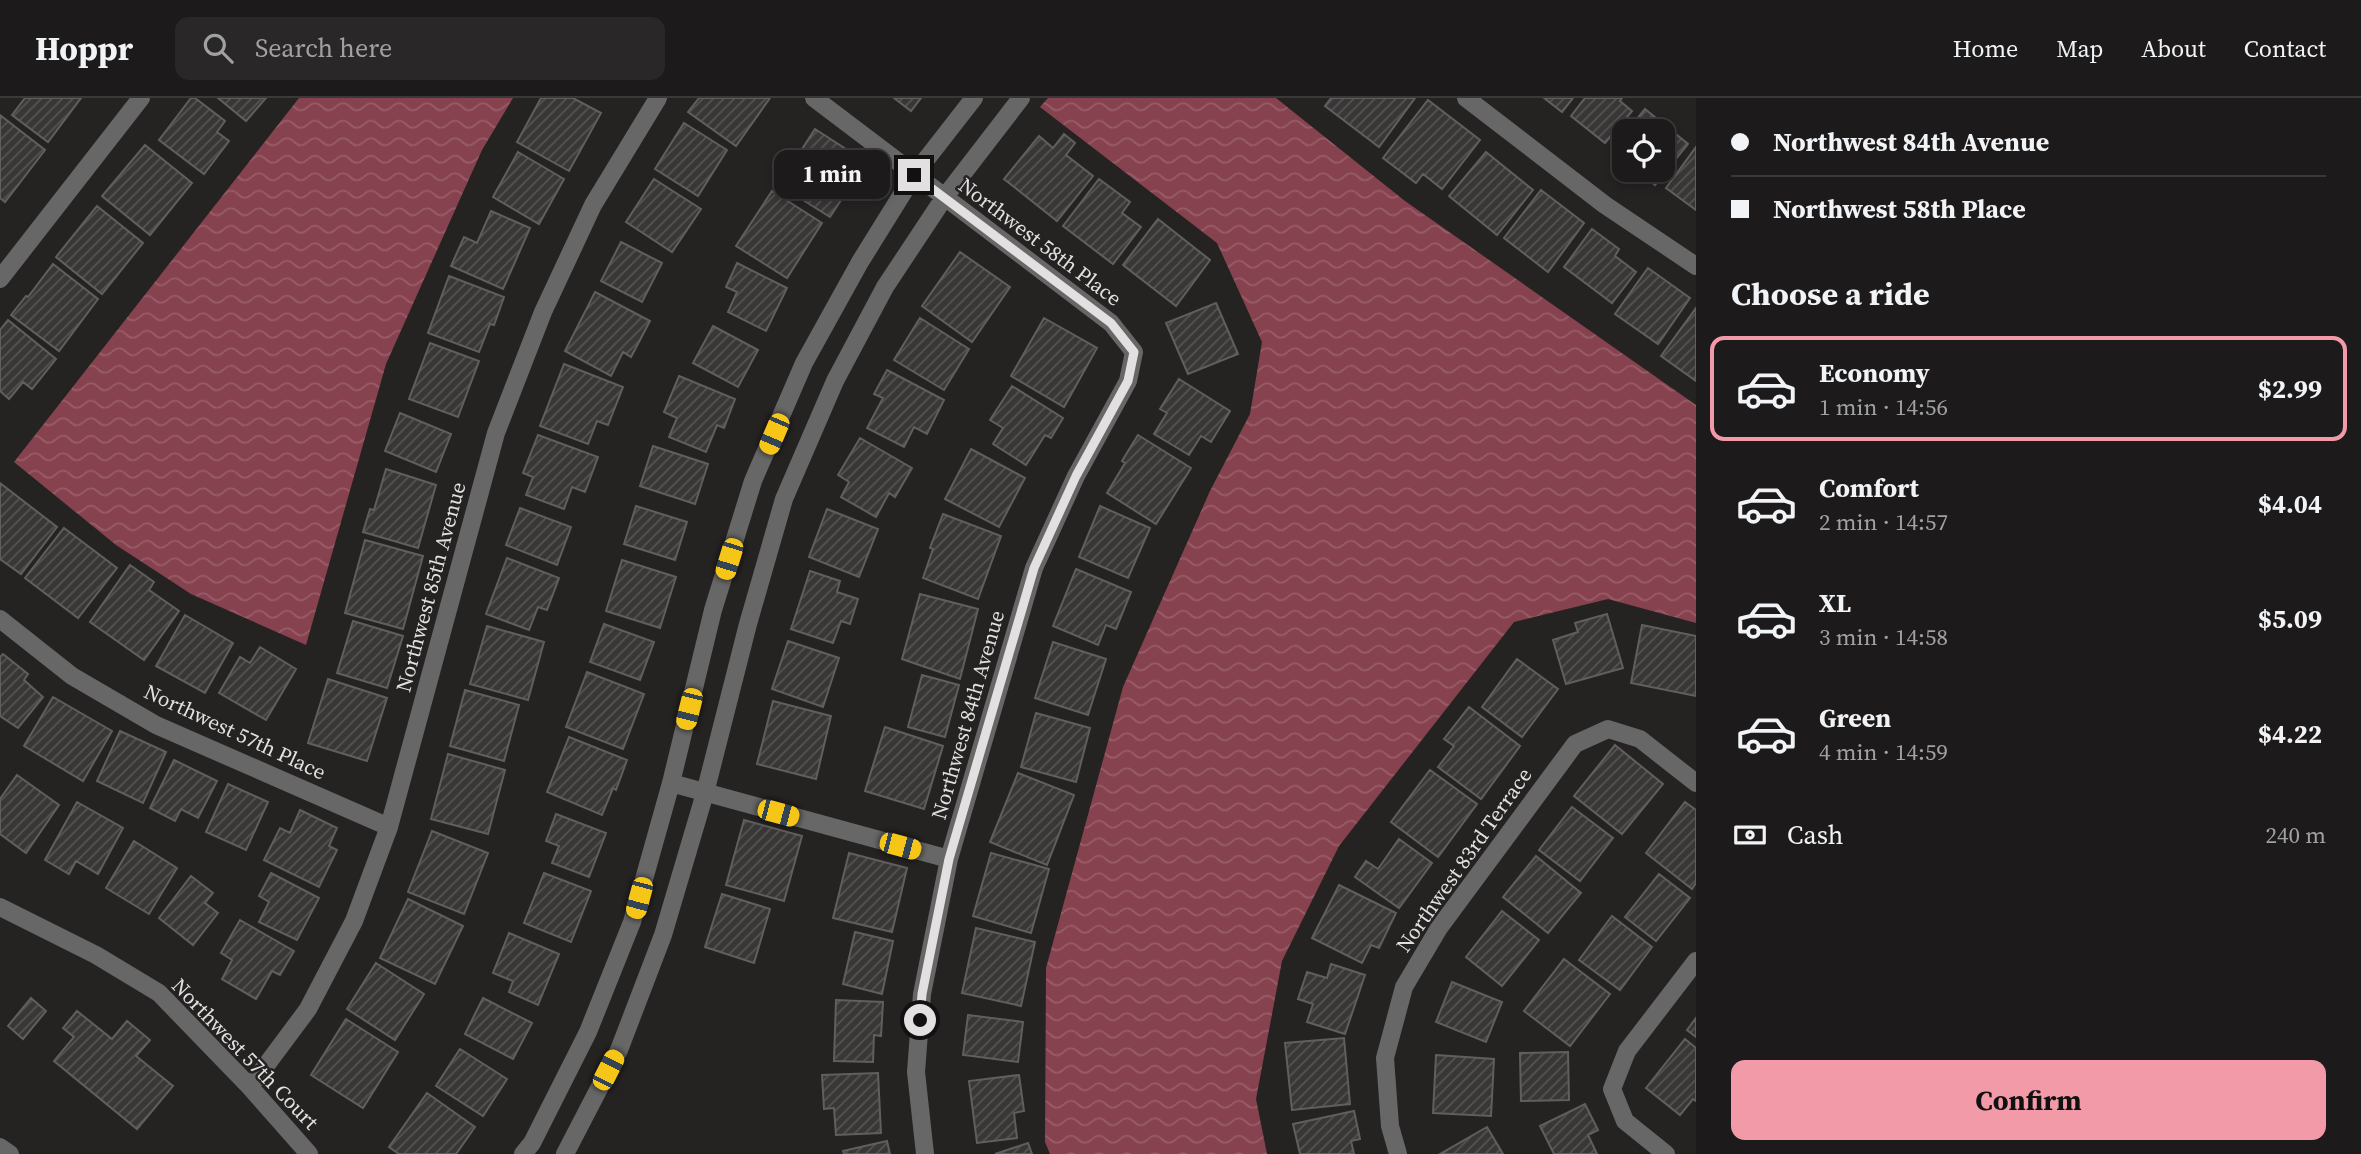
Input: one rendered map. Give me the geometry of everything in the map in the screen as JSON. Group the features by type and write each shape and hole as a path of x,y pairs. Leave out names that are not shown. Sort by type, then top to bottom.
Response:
{"street":[{"path":"0,279 141,98"},
{"name":"Northwest 85th Avenue","path":"250,1087 313,998 354,921 389,827 496,433 543,312 593,205 658,98"},
{"name":"Northwest 58th Place","path":"814,98 1111,323 1134,352"},
{"path":"523,1154 532,1143 588,1032 632,922 671,783 713,610 753,481 804,363 860,262 914,175 974,98"},
{"path":"565,1154 619,1050 659,948 705,793 783,499 835,381 885,287 944,198 1021,98"},
{"path":"1466,98 1605,205 1696,266"},
{"name":"Northwest 84th Avenue","path":"925,1154 916,1072 922,994 949,859 1034,568 1076,476 1128,381 1134,352"},
{"name":"Northwest 57th Place","path":"0,619 72,676 156,725 389,827"},
{"name":"Northwest 83rd Terrace","path":"1398,1154 1390,1126 1385,1058 1404,987 1439,928 1575,744 1608,729 1640,739 1696,783"},
{"path":"671,783 949,859"},
{"name":"Northwest 57th Court","path":"0,907 96,956 159,993 250,1087 309,1154"},
{"path":"1666,1154 1625,1121 1612,1089 1627,1051 1696,961"},
{"path":"0,1147 10,1154"}],"water":[{"path":"299,98 513,98 482,150 386,364 306,645 191,594 116,545 14,462"},
{"path":"1048,98 1276,98 1405,201 1696,405 1696,623 1608,599 1514,622 1339,846 1282,961 1256,1099 1267,1154 1050,1154 1045,1142 1046,968 1123,687 1210,491 1250,414 1262,342 1217,243 1040,107"}],"building":[{"path":"25,98 81,98 48,142 12,115"},
{"path":"191,98 195,98 225,121 217,132 229,141 204,174 159,140"},
{"path":"218,98 266,98 246,121"},
{"path":"541,98 573,98 601,113 569,171 517,142"},
{"path":"699,98 770,98 736,146 688,112"},
{"path":"894,98 921,98 911,111"},
{"path":"1331,98 1415,98 1379,147 1325,106"},
{"path":"1544,98 1573,98 1562,112"},
{"path":"1585,98 1622,98 1620,101 1632,111 1625,119 1612,119 1612,135 1605,143 1571,116"},
{"path":"1428,100 1480,140 1442,189 1423,174 1416,183 1383,158"},
{"path":"1645,109 1657,119 1637,119"},
{"path":"0,115 45,150 5,202 0,198"},
{"path":"684,123 727,150 698,196 655,169"},
{"path":"815,129 866,162 830,217 779,185"},
{"path":"1675,133 1688,144 1675,160"},
{"path":"1064,134 1075,143 1066,155 1093,176 1057,221 1004,179 1039,136 1053,148"},
{"path":"145,145 192,183 150,235 102,196"},
{"path":"1696,147 1696,210 1666,188 1670,182 1675,182 1675,176"},
{"path":"518,152 564,179 539,224 493,197"},
{"path":"1486,152 1533,190 1497,235 1449,196"},
{"path":"654,179 701,209 672,252 626,222"},
{"path":"1099,179 1130,202 1122,213 1141,227 1113,264 1063,226"},
{"path":"1541,190 1584,223 1548,272 1504,238"},
{"path":"772,191 822,223 787,278 736,246"},
{"path":"97,206 143,243 102,294 56,257"},
{"path":"491,211 530,228 503,289 451,266 464,237 477,243"},
{"path":"1158,219 1210,260 1176,306 1123,265"},
{"path":"1592,229 1619,249 1615,256 1636,272 1612,303 1564,267"},
{"path":"621,242 662,263 642,302 601,281"},
{"path":"960,252 1010,287 972,342 922,306"},
{"path":"737,263 787,288 766,331 728,312 737,292 726,287"},
{"path":"53,264 98,299 59,351 11,315"},
{"path":"1648,268 1690,298 1658,344 1615,314"},
{"path":"449,276 504,297 494,325 490,324 479,352 428,333"},
{"path":"595,292 650,321 631,357 623,352 611,376 565,351"},
{"path":"1216,303 1238,354 1188,374 1166,323"},
{"path":"1696,308 1696,381 1661,356"},
{"path":"920,318 969,349 944,390 894,360"},
{"path":"1044,318 1097,348 1064,407 1011,376"},
{"path":"8,320 56,359 32,389 23,382 9,399 0,391 0,330"},
{"path":"713,326 758,350 738,387 693,363"},
{"path":"430,343 479,361 458,417 409,399"},
{"path":"564,364 623,387 608,425 597,421 588,444 540,426"},
{"path":"887,370 944,400 927,434 914,427 904,447 867,428 883,398 874,394"},
{"path":"679,376 735,399 724,428 717,425 706,452 669,437 677,418 664,412"},
{"path":"1179,379 1230,411 1211,442 1201,436 1189,455 1154,434 1167,413 1160,409"},
{"path":"1012,386 1063,418 1051,438 1045,435 1026,465 993,444 1003,428 990,420"},
{"path":"400,413 451,434 436,472 385,451"},
{"path":"538,435 598,457 585,492 572,487 564,509 526,495 533,477 523,473"},
{"path":"1138,435 1191,468 1156,524 1107,493"},
{"path":"860,438 912,468 895,497 889,493 876,517 841,497 849,482 838,475"},
{"path":"653,446 708,464 695,504 640,486"},
{"path":"971,449 1025,478 999,527 945,499"},
{"path":"386,469 436,485 418,548 363,532 370,509 374,510"},
{"path":"0,483 57,527 21,574 0,559"},
{"path":"636,506 687,522 675,560 624,544"},
{"path":"1100,506 1150,528 1128,578 1079,557"},
{"path":"520,508 571,527 557,565 506,545"},
{"path":"827,509 878,529 859,577 809,557"},
{"path":"943,514 1001,536 978,599 923,578 933,549 930,548"},
{"path":"64,528 117,568 78,618 25,578"},
{"path":"365,540 423,556 403,629 345,613"},
{"path":"507,558 559,578 547,610 538,607 529,630 486,614"},
{"path":"622,560 676,577 660,628 606,611"},
{"path":"130,565 154,582 149,590 179,611 144,660 90,622"},
{"path":"1076,569 1131,592 1116,629 1106,625 1098,645 1053,626"},
{"path":"810,571 840,581 837,592 858,599 850,624 841,621 833,643 791,629"},
{"path":"920,594 978,609 960,679 902,659"},
{"path":"1607,614 1623,668 1566,684 1553,640 1578,632 1575,623"},
{"path":"185,615 233,643 205,693 156,666"},
{"path":"353,621 403,636 387,688 337,673"},
{"path":"604,624 654,642 640,680 590,662"},
{"path":"1642,625 1696,636 1696,696 1631,683"},
{"path":"487,626 544,642 528,700 470,684"},
{"path":"788,641 839,658 823,707 772,689"},
{"path":"1053,642 1106,659 1088,715 1035,698"},
{"path":"260,647 296,669 266,720 219,693 240,657 250,663"},
{"path":"3,654 28,674 24,680 43,697 18,728 0,716 0,657"},
{"path":"1517,659 1558,689 1522,737 1482,707"},
{"path":"587,672 644,694 623,749 566,727"},
{"path":"922,675 959,685 945,737 908,727"},
{"path":"328,679 387,698 367,761 308,743"},
{"path":"465,690 519,705 504,761 450,746"},
{"path":"53,697 112,731 83,781 24,746"},
{"path":"773,701 831,716 816,779 757,764"},
{"path":"1469,707 1520,746 1481,799 1438,767 1454,746 1444,739"},
{"path":"1036,713 1090,728 1076,782 1021,767"},
{"path":"885,727 943,746 924,809 865,791"},
{"path":"120,731 166,752 143,803 97,781"},
{"path":"569,737 627,760 616,790 613,788 602,815 547,792"},
{"path":"1615,745 1663,784 1622,834 1574,796"},
{"path":"448,754 505,770 488,834 431,819"},
{"path":"174,760 217,781 198,818 181,809 175,821 150,808"},
{"path":"1430,770 1477,804 1438,857 1391,822"},
{"path":"1018,773 1074,795 1047,865 990,842"},
{"path":"17,775 59,805 26,853 0,834 0,799"},
{"path":"228,784 268,802 246,850 206,832"},
{"path":"77,802 123,828 98,874 76,861 69,874 45,860"},
{"path":"1685,802 1696,810 1696,883 1692,889 1646,853"},
{"path":"1572,807 1613,838 1580,881 1539,850"},
{"path":"300,810 337,828 329,846 337,850 319,887 264,860 280,828 290,833"},
{"path":"556,814 606,833 589,877 552,863 559,846 546,841"},
{"path":"744,820 802,836 784,901 726,885"},
{"path":"432,831 488,853 464,914 408,892"},
{"path":"1399,839 1432,863 1399,908 1355,877 1366,861 1378,869"},
{"path":"134,841 177,868 149,914 106,888"},
{"path":"849,853 907,868 892,932 833,918"},
{"path":"991,853 1049,869 1031,933 973,916"},
{"path":"1536,856 1581,893 1548,933 1503,897"},
{"path":"271,873 319,898 297,940 259,922 269,902 259,896"},
{"path":"544,873 591,891 571,942 524,923"},
{"path":"1659,874 1690,898 1656,941 1625,917"},
{"path":"191,876 213,893 205,903 218,913 193,945 159,918"},
{"path":"1339,885 1396,913 1379,948 1371,945 1362,963 1312,938"},
{"path":"722,894 770,909 754,963 705,947"},
{"path":"408,899 463,926 435,984 380,958"},
{"path":"1502,911 1539,940 1502,986 1466,957"},
{"path":"1612,916 1652,947 1620,990 1579,960"},
{"path":"240,920 294,951 280,975 272,971 256,999 222,979 232,960 221,953"},
{"path":"976,928 1035,942 1021,1006 962,993"},
{"path":"855,932 893,941 882,994 843,984"},
{"path":"509,933 559,954 538,1005 509,992 513,981 493,973"},
{"path":"1564,959 1610,994 1570,1046 1524,1011"},
{"path":"376,963 424,994 395,1040 347,1009"},
{"path":"1331,964 1365,975 1345,1034 1307,1022 1313,1004 1298,999 1307,972 1327,978"},
{"path":"1452,982 1502,1002 1486,1042 1436,1022"},
{"path":"31,998 46,1011 23,1039 8,1026"},
{"path":"483,998 532,1023 513,1059 465,1034"},
{"path":"836,1000 883,1002 881,1036 874,1035 873,1062 834,1061"},
{"path":"77,1011 112,1039 127,1021 150,1040 136,1056 173,1086 137,1129 54,1061 74,1037 63,1028"},
{"path":"968,1015 1023,1022 1018,1062 963,1055"},
{"path":"1696,1018 1696,1037 1687,1030"},
{"path":"346,1019 398,1052 363,1108 311,1075"},
{"path":"1344,1038 1350,1104 1292,1110 1285,1043"},
{"path":"1685,1039 1696,1048 1696,1101 1693,1099 1680,1115 1646,1088"},
{"path":"460,1049 507,1079 483,1116 436,1086"},
{"path":"1568,1052 1569,1100 1521,1101 1520,1053"},
{"path":"1436,1055 1494,1059 1491,1116 1433,1113"},
{"path":"878,1073 881,1133 836,1135 834,1108 824,1109 822,1075"},
{"path":"1019,1075 1024,1111 1014,1113 1017,1138 977,1143 969,1081"},
{"path":"427,1093 475,1127 456,1154 399,1154 389,1147"},
{"path":"1585,1104 1598,1130 1588,1135 1597,1154 1554,1154 1540,1126"},
{"path":"1354,1111 1360,1139 1351,1141 1354,1154 1300,1154 1293,1124"},
{"path":"1487,1127 1503,1154 1440,1154"},
{"path":"887,1141 890,1154 844,1154 843,1151"},
{"path":"1028,1143 1032,1154 995,1154"}],"route":[{"path":"914,175 1111,323 1134,352 1128,381 1076,476 1034,568 949,859 922,994 920,1020"}]}
